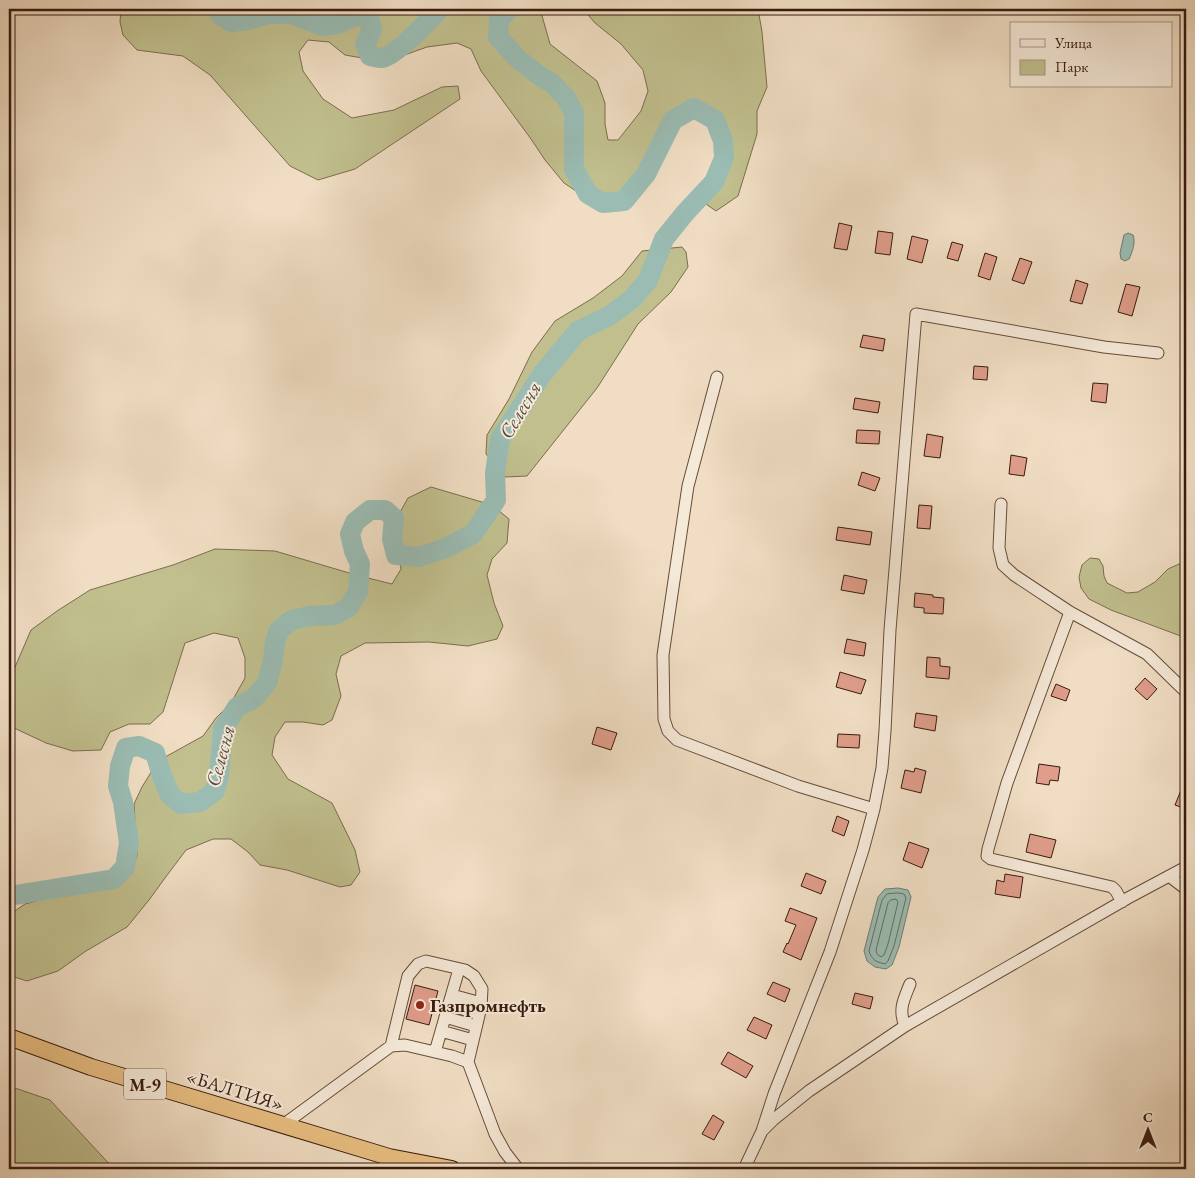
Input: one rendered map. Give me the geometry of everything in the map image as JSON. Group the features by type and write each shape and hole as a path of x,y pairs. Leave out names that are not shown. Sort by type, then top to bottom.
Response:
{"highway":[{"name":"«БАЛТИЯ»","path":"9,1038 91,1067 283,1125 386,1163 452,1169"}],"street":[{"path":"744,1169 762,1130 774,1094 830,952 874,808 882,768 886,731 890,630 916,314 1104,347 1158,354"},
{"path":"717,377 688,486 663,656 664,719 668,731 677,740 798,786 874,808"},
{"path":"1001,504 999,548 1003,565 1014,575 1070,612 1147,654 1186,692"},
{"path":"1070,612 1007,783 987,856 991,859 1112,888 1116,891 1122,902"},
{"path":"762,1130 809,1090 905,1026 1186,867"},
{"path":"1169,876 1186,889"},
{"path":"391,1046 408,976 418,964 426,961 465,970 474,976 482,989 480,1008 468,1062 495,1134 518,1169"},
{"path":"435,1052 459,969"},
{"path":"905,1026 901,1018 903,1003 910,984"},
{"path":"450,1000 480,1008"},
{"path":"445,1017 476,1026"},
{"path":"441,1031 473,1040"},
{"path":"283,1125 391,1046 405,1045 468,1062"}],"green space":[{"path":"121,9 541,9 550,44 597,81 605,103 605,124 608,140 618,140 641,111 648,91 643,70 621,44 595,23 583,9 758,9 767,87 757,111 757,134 738,196 716,211 703,202 724,158 723,141 715,120 694,108 673,121 646,174 624,201 603,203 579,193 564,183 545,160 481,71 471,49 457,43 427,47 399,57 368,59 345,55 329,42 308,40 299,52 303,71 323,99 352,118 394,110 442,87 458,86 460,99 355,169 318,180 290,166 210,75 183,56 137,50 123,35 120,22"},
{"path":"682,247 686,252 688,267 671,292 638,324 597,388 527,476 505,477 486,454 487,435 509,399 532,352 555,321 593,298 622,276 642,251"},
{"path":"431,487 492,505 509,519 507,543 492,559 487,575 494,603 503,626 497,639 468,646 429,642 365,643 341,656 336,674 341,696 332,720 323,725 285,722 275,737 272,755 288,779 332,803 355,850 360,872 351,885 340,887 287,870 260,865 248,852 231,839 213,839 186,850 127,927 86,951 58,971 27,981 11,976 9,970 9,915 25,904 59,895 119,884 129,875 137,856 134,804 142,787 158,761 203,736 216,718 231,703 245,678 245,658 238,638 214,633 185,643 163,712 150,724 129,724 110,732 101,750 73,751 46,743 12,727 9,718 9,681 31,630 90,590 173,565 215,549 275,551 392,584 401,569 395,521 408,498"},
{"path":"1090,558 1099,559 1103,566 1107,583 1127,593 1138,592 1155,582 1168,569 1179,564 1186,565 1186,638 1111,610 1089,599 1081,588 1079,577 1082,565"},
{"path":"9,1086 50,1100 114,1169 9,1169"}],"water":[{"path":"1128,233 1133,235 1134,244 1129,259 1125,261 1121,259 1120,253 1124,235"},
{"path":"898,888 908,890 911,897 899,947 892,965 886,969 875,967 867,961 864,951 878,897 885,889"}],"building":[{"path":"839,223 852,226 847,250 834,248"},
{"path":"878,231 893,233 890,255 875,253"},
{"path":"912,236 928,240 922,263 907,259"},
{"path":"952,242 963,245 958,261 947,258"},
{"path":"985,253 997,257 990,280 978,276"},
{"path":"1020,258 1032,262 1024,284 1012,280"},
{"path":"1076,280 1088,284 1082,304 1070,301"},
{"path":"1126,284 1140,287 1132,316 1118,312"},
{"path":"863,335 885,339 883,351 860,347"},
{"path":"974,366 988,367 987,380 973,379"},
{"path":"1093,383 1108,384 1106,403 1091,401"},
{"path":"855,398 880,402 878,413 853,409"},
{"path":"857,430 880,431 879,444 856,443"},
{"path":"927,434 943,437 940,458 924,456"},
{"path":"1011,455 1027,458 1024,476 1009,474"},
{"path":"862,472 880,478 875,491 858,485"},
{"path":"919,505 932,506 930,529 917,528"},
{"path":"838,527 872,532 870,545 836,540"},
{"path":"844,575 867,580 864,594 841,590"},
{"path":"915,593 944,598 943,614 924,613 924,608 914,607"},
{"path":"847,639 866,643 864,656 844,653"},
{"path":"927,657 940,658 940,666 950,667 949,679 926,677"},
{"path":"840,672 866,680 861,694 836,687"},
{"path":"1145,678 1157,689 1147,700 1135,689"},
{"path":"1056,684 1070,690 1066,701 1051,696"},
{"path":"916,713 937,716 935,731 914,727"},
{"path":"597,727 617,733 611,750 592,744"},
{"path":"838,734 860,735 859,748 837,747"},
{"path":"1039,764 1060,767 1058,781 1050,780 1049,785 1036,783"},
{"path":"915,768 926,771 921,793 901,788 905,770 914,772"},
{"path":"1186,778 1186,809 1175,805"},
{"path":"837,816 849,821 844,836 832,831"},
{"path":"1030,834 1056,840 1051,858 1026,852"},
{"path":"909,842 929,849 922,868 903,860"},
{"path":"806,873 826,881 821,894 801,886"},
{"path":"1005,874 1023,877 1020,898 995,894 997,880 1004,882"},
{"path":"790,908 817,918 801,960 783,952 796,925 785,921"},
{"path":"773,982 790,989 785,1002 767,994"},
{"path":"415,985 438,991 429,1025 406,1019"},
{"path":"855,993 873,997 870,1009 852,1004"},
{"path":"754,1017 772,1025 766,1039 747,1030"},
{"path":"728,1052 753,1066 746,1078 721,1064"},
{"path":"713,1115 724,1122 714,1140 702,1134"}],"waterway":[{"name":"Селесня","path":"218,9 220,15 231,22 248,20 269,14 291,14 322,26 338,24 358,15 370,21 372,30 365,44 370,56 382,58 396,51 440,9"},
{"name":"Селесня","path":"9,896 114,879 125,867 129,843 123,802 118,786 120,766 126,748 139,746 155,753 170,795 181,804 200,802 215,791 219,775 223,729 237,707 253,699 267,683 279,630 292,620 310,616 335,615 348,608 358,592 360,564 354,551 350,534 355,522 370,510 385,510 394,518 392,539 396,555 419,557 446,548 473,534 496,500 495,473 500,439 543,373 578,331 609,316 632,299 648,280 664,239 714,182 724,158 723,141 715,120 694,108 673,120 646,174 624,201 603,203 588,194 574,169 574,113 566,98 553,84 517,58 498,37 499,19 509,9"}],"place":[{"name":"Газпромнефть","path":"420,1005"}]}
